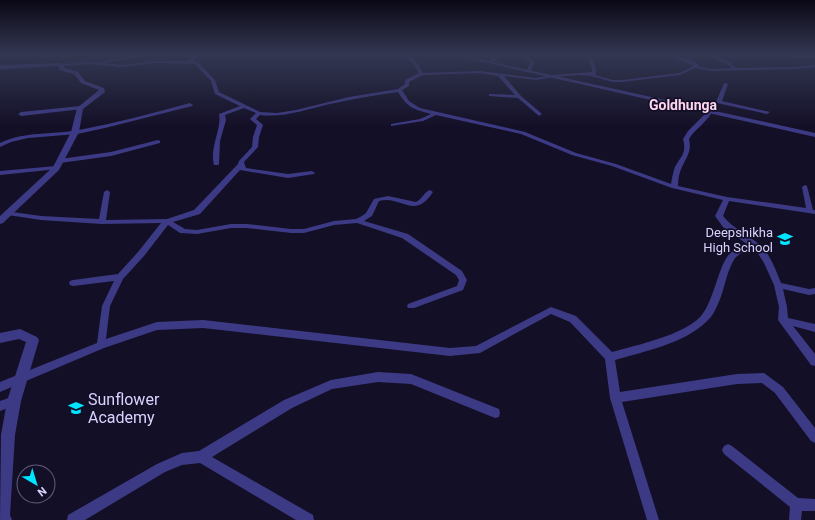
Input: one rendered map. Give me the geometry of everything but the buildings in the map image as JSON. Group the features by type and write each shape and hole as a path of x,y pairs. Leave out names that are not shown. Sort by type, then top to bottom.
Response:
{"street":[{"path":"22,114 80,108 102,92 102,89 83,82 81,79"},
{"path":"210,79 217,93 259,113 274,114 399,90 407,85 406,81 410,79"},
{"path":"504,79 519,97 539,114"},
{"path":"567,79 815,135"},
{"path":"607,79 614,81 636,79"},
{"path":"726,84 719,101 731,105 767,112"},
{"path":"399,90 407,102 412,106 435,114 523,133 574,154 614,165 674,187 728,199 813,212 805,187"},
{"path":"490,95 519,97"},
{"path":"0,145 12,138 75,132 123,123 190,105"},
{"path":"731,105 732,117"},
{"path":"216,164 217,141 223,120 222,114 244,106"},
{"path":"0,221 56,168 75,132 80,108"},
{"path":"674,187 677,170 685,159 688,144 686,139 688,134 699,126 710,112"},
{"path":"8,213 41,218 102,222 167,221 197,212 241,165 241,162 255,146 260,125 253,119 259,113"},
{"path":"393,125 426,119 435,114"},
{"path":"60,161 111,154 158,142"},
{"path":"241,165 243,169 288,176 312,173"},
{"path":"0,173 56,168"},
{"path":"102,222 107,192"},
{"path":"167,221 183,231 197,232 231,226 304,231 334,223 357,221 365,218 369,214 376,200 381,198 386,197 412,204 418,204 422,202 430,192"},
{"path":"728,199 719,216 726,226 759,249 768,262 778,285 783,307 783,320 815,361"},
{"path":"101,345 106,306 120,277 141,254 167,221"},
{"path":"357,221 404,236 458,273 462,280 460,288 411,306"},
{"path":"610,357 658,343 686,331 704,320 716,299 729,261 734,254 742,251 759,249"},
{"path":"73,283 120,277"},
{"path":"778,285 809,292 815,291"},
{"path":"0,387 101,345 157,326 203,324 450,352 477,350 551,310 573,319 610,357 615,398 653,520"},
{"path":"783,320 815,328"},
{"path":"0,338 20,334 33,340 14,401 8,435 2,515 4,520"},
{"path":"72,520 161,468 182,459 201,457 288,404 331,385 378,377 411,379 495,414"},
{"path":"615,398 737,379 764,378 779,390 815,436"},
{"path":"0,406 14,401"},
{"path":"728,450 796,504 815,505"},
{"path":"201,457 308,520"},
{"path":"795,520 796,504"}],"place":[{"name":"Deepshikha High School","path":"785,239"},
{"name":"Sunflower Academy","path":"76,408"}],"district":[{"name":"Goldhunga","path":"683,105"}]}
